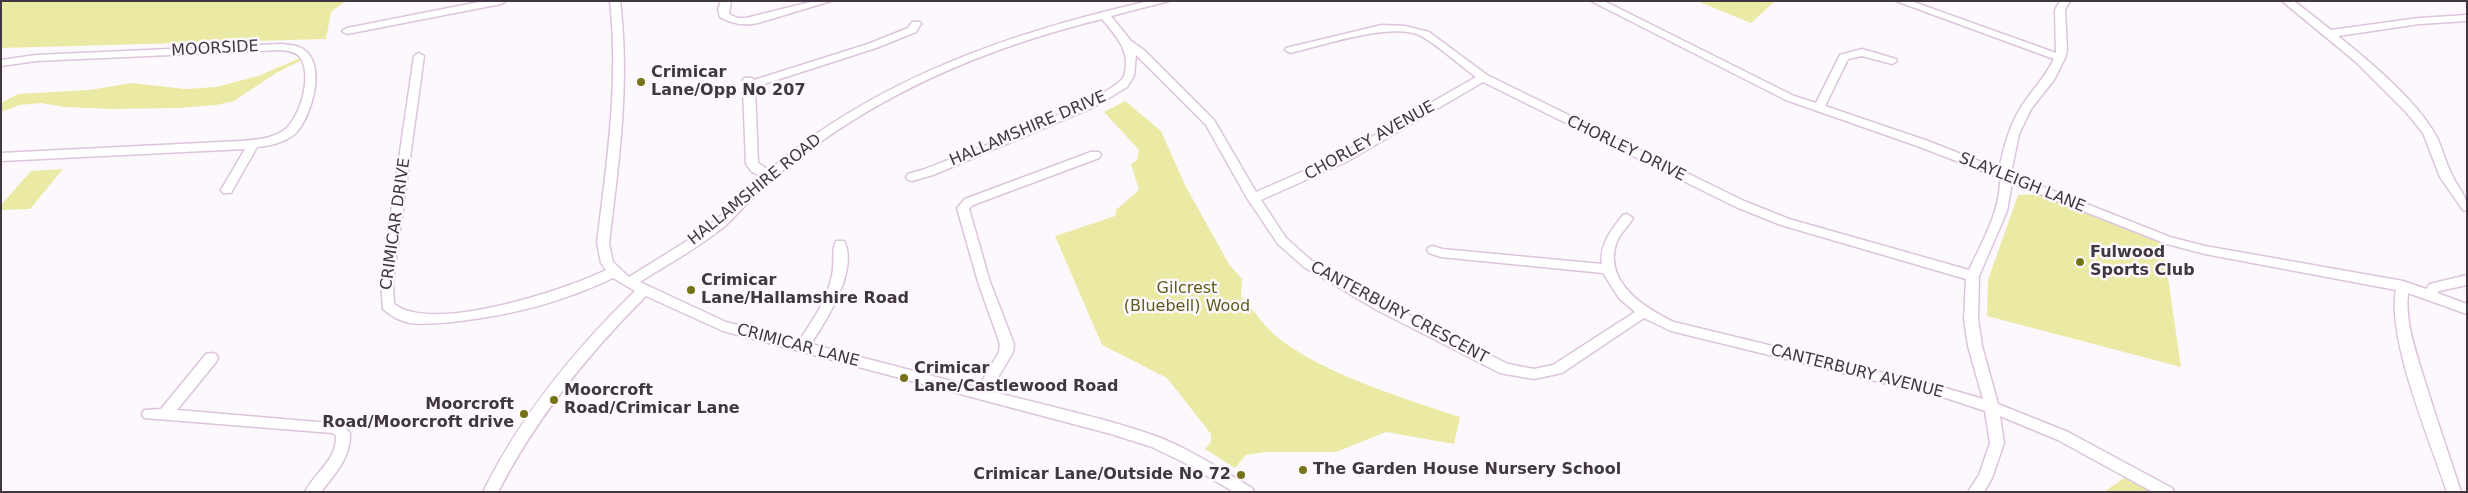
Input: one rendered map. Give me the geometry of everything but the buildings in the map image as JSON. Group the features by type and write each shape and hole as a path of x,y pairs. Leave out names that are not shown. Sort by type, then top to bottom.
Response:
{"street":[{"path":"347,32 501,1"},
{"path":"614,272 607,263 603,244 619,102 620,60 615,1"},
{"path":"726,1 722,9 724,15 736,22 744,22 754,21 826,1"},
{"name":"HALLAMSHIRE ROAD","path":"629,283 715,228 770,175 841,122 924,77 1011,42 1105,15 1164,1"},
{"name":"SLAYLEIGH LANE","path":"1596,1 1775,92 1924,144 2167,240 2205,250 2328,274 2403,286 2430,294 2467,309"},
{"path":"1901,1 2060,58"},
{"path":"1975,492 1985,478 1997,444 1992,407 1975,346 1971,319 1973,276 2000,211 2006,188 2005,177 2015,129 2026,108 2050,78 2060,58 2062,50 2060,10 2065,1"},
{"path":"2287,1 2380,79 2426,128 2436,145 2444,172 2467,207"},
{"path":"1105,15 1127,43 1132,57 1146,58"},
{"path":"2328,34 2419,21 2467,18"},
{"path":"770,175 756,169 752,164 749,82 872,46 912,30 916,24"},
{"name":"CHORLEY DRIVE","path":"1290,50 1371,30 1405,29 1425,34 1468,67 1483,76 1674,172 1761,213 1973,276"},
{"name":"CANTERBURY CRESCENT","path":"1127,43 1134,46 1210,123 1253,198 1282,241 1308,264 1382,307 1505,369 1534,374 1558,369 1644,312"},
{"name":"MOORSIDE","path":"1,64 36,58 267,46 292,48 302,52 306,56 312,77 298,122 283,136 253,144 1,157"},
{"path":"1819,108 1844,57 1850,53 1865,53 1892,61"},
{"name":"CRIMICAR DRIVE","path":"419,56 386,282 388,306 396,313 409,318 425,319 454,316 536,302 569,292 614,272"},
{"name":"HALLAMSHIRE DRIVE","path":"912,177 1090,105 1113,93 1123,85 1129,76 1132,57"},
{"name":"CHORLEY AVENUE","path":"1253,198 1282,188 1341,160 1483,76"},
{"path":"227,190 253,144"},
{"path":"982,393 1006,352 1008,344 984,282 963,208 965,204 1095,155"},
{"name":"CANTERBURY AVENUE","path":"1627,218 1609,246 1610,269 1620,290 1644,312 1671,326 1949,394 1992,407 2063,436 2167,492"},
{"path":"801,348 835,293 840,275 840,244"},
{"path":"1433,250 1610,269"},
{"name":"CRIMICAR LANE","path":"614,272 629,283 723,326 801,348 1080,418 1157,443 1188,458 1247,492"},
{"path":"2430,294 2435,287 2467,280"},
{"path":"2403,286 2400,301 2401,316 2416,372 2454,492"},
{"path":"490,492 505,461 552,389 608,324 644,290"},
{"path":"165,415 211,358"},
{"path":"149,414 336,428 343,433 342,452 312,492"}],"green space":[{"path":"1,1 352,1 343,3 331,12 326,39 1,48"},
{"path":"1697,1 1775,1 1751,23"},
{"path":"300,58 300,61 276,73 234,101 216,105 178,108 111,109 65,107 41,103 20,105 1,112 1,103 18,94 89,90 132,83 185,89 216,87 258,76"},
{"name":"Gilcrest (Bluebell) Wood","path":"1125,101 1161,131 1186,187 1229,264 1242,279 1241,297 1268,328 1277,337 1296,350 1340,374 1460,417 1454,444 1386,432 1336,452 1266,452 1246,455 1235,468 1205,449 1211,442 1211,434 1167,378 1102,345 1055,236 1115,216 1116,210 1139,190 1131,164 1137,160 1139,150 1104,112"},
{"path":"63,169 30,209 1,210 1,205 31,171"},
{"name":"Fulwood Sports Club","path":"2037,194 2163,244 2181,367 1987,316 1988,280 2018,195"},
{"path":"2124,478 2152,492 2104,492"}],"place":[{"name":"Crimicar Lane/Opp No 207","path":"641,82"},
{"name":"Fulwood Sports Club","path":"2080,262"},
{"name":"Crimicar Lane/Hallamshire Road","path":"691,290"},
{"name":"Crimicar Lane/Castlewood Road","path":"904,378"},
{"name":"Moorcroft Road/Crimicar Lane","path":"554,400"},
{"name":"Moorcroft Road/Moorcroft drive","path":"524,414"},
{"name":"The Garden House Nursery School","path":"1303,470"},
{"name":"Crimicar Lane/Outside No 72","path":"1241,475"}]}
